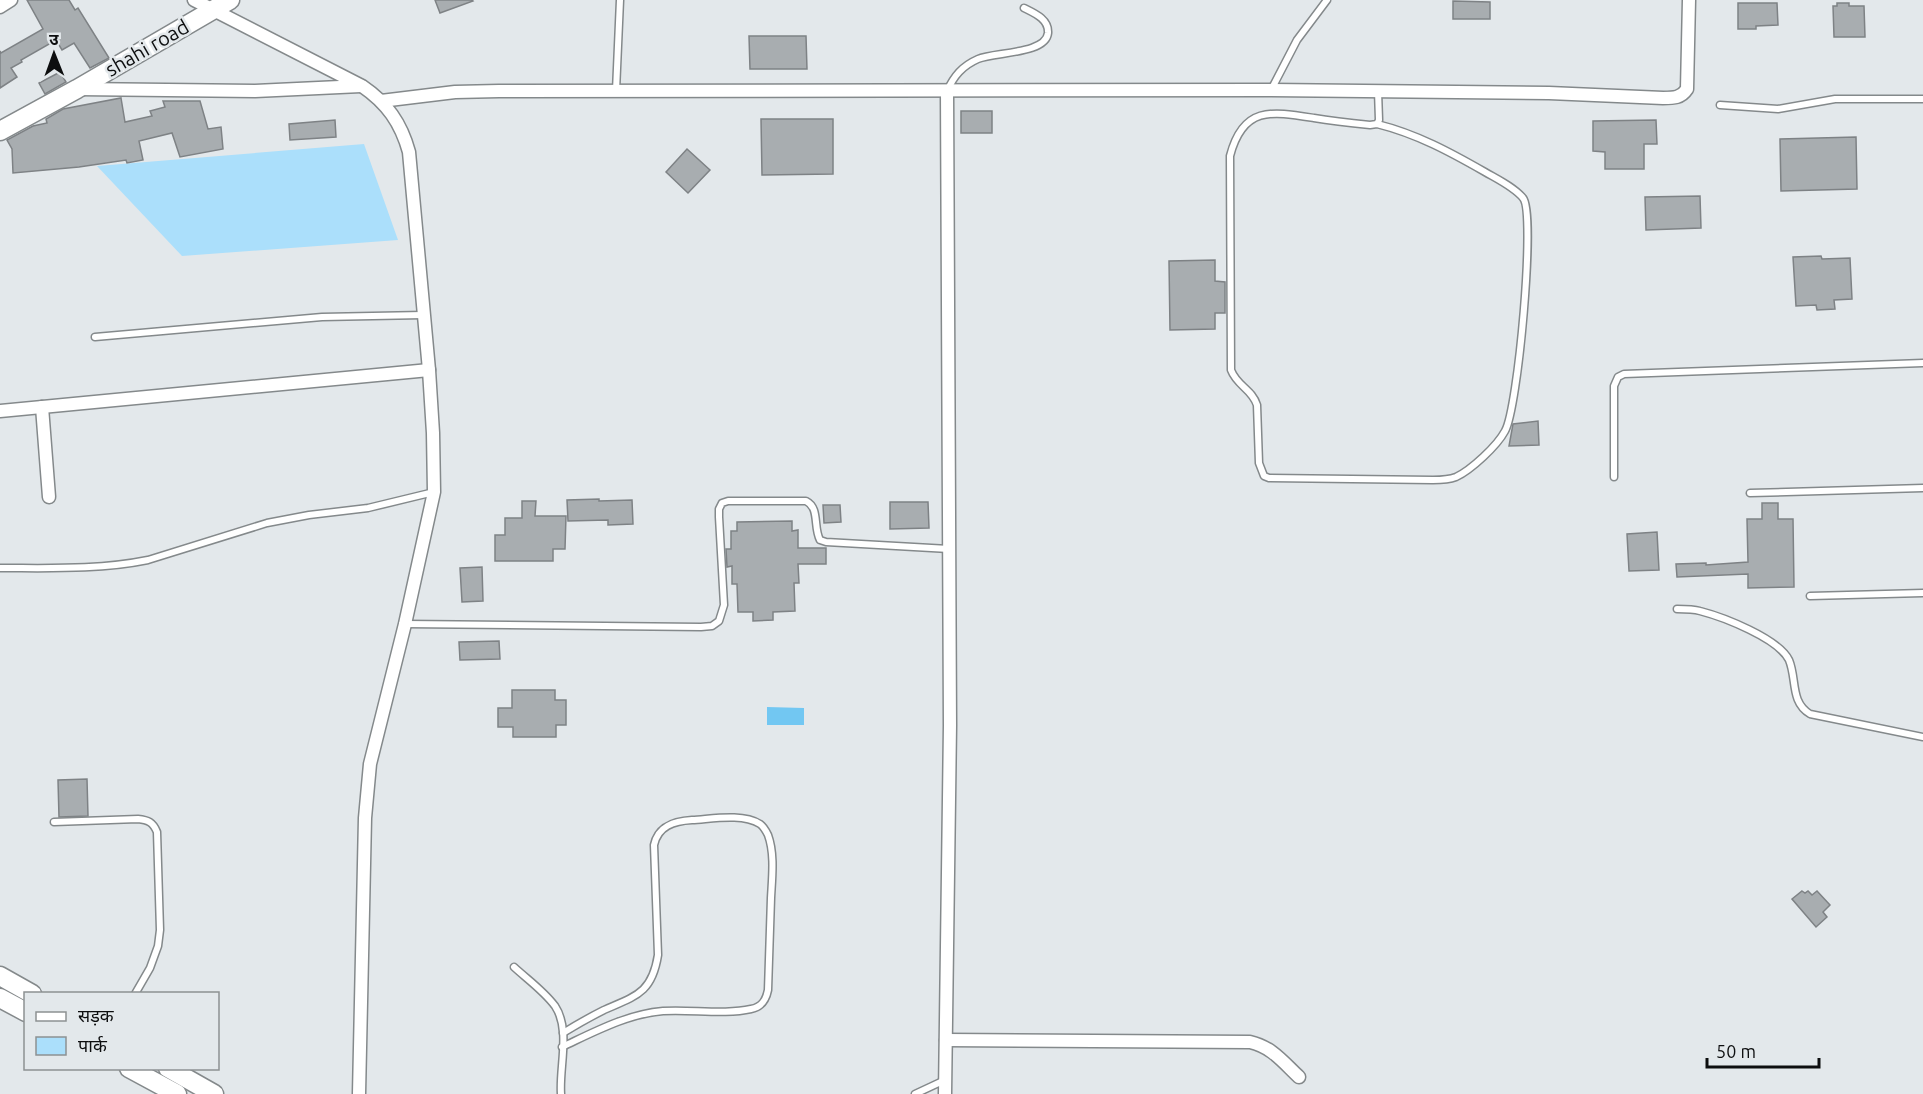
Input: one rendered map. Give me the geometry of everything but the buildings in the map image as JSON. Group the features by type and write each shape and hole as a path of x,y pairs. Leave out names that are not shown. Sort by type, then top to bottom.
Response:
{"street":[{"path":"0,7 11,0"},
{"path":"194,0 362,86 393,114 409,152 429,370 434,492 405,624 376,734 366,793 359,1094"},
{"name":"shahi road","path":"0,131 230,0"},
{"path":"381,101 455,92 616,91 1271,90 1677,97 1683,94 1689,82 1689,0"},
{"path":"76,89 255,91 362,86"},
{"path":"945,1094 949,860 950,549 946,92"},
{"path":"0,411 429,370"},
{"path":"42,407 49,498"},
{"path":"0,976 30,992"},
{"path":"0,998 24,1011"},
{"path":"946,1040 1250,1042 1272,1050 1299,1077"},
{"path":"133,1070 177,1094"},
{"path":"172,1070 214,1094"}],"lane":[{"path":"616,91 620,0"},
{"path":"1271,90 1297,40 1327,0"},
{"path":"946,92 955,75 978,59 1029,49 1043,43 1047,36 1046,23 1024,8"},
{"path":"1377,124 1379,120 1378,91"},
{"path":"1720,105 1778,109 1835,99 1923,99"},
{"path":"1280,113 1377,124 1418,136 1448,151 1498,179 1523,198 1526,204 1528,218 1520,353 1509,422 1501,439 1490,451 1464,473 1453,478 1433,480 1269,478 1264,476 1259,463 1255,397 1234,379 1231,370 1230,156 1234,142 1240,130 1251,119 1262,114 1280,113"},
{"path":"95,337 322,316 423,315"},
{"path":"1614,477 1614,386 1618,376 1923,363"},
{"path":"1750,493 1923,488"},
{"path":"0,568 86,569 128,564 148,560 267,523 368,508 434,492"},
{"path":"405,624 712,626 719,621 724,605 719,508 722,503 728,501 806,501 815,509 816,530 820,540 826,542 950,549"},
{"path":"1810,596 1923,593"},
{"path":"1677,609 1700,611 1725,620 1781,648 1792,669 1798,703 1810,714 1923,737"},
{"path":"54,822 138,819 147,820 154,825 157,832 160,930 158,946 150,968 136,992"},
{"path":"562,1047 628,1018 646,1014 663,1011 743,1010 761,1006 768,990 772,873 768,834 761,825 748,819 684,820 662,828 656,835 654,845 658,955 656,972 650,984 635,996 563,1033"},
{"path":"514,967 556,1007 561,1020 563,1033 561,1094"},
{"path":"915,1094 945,1080"}],"green space":[{"path":"364,144 398,240 182,256 97,166"}],"shaded area":[{"path":"767,707 804,708 804,725 767,725"}]}
